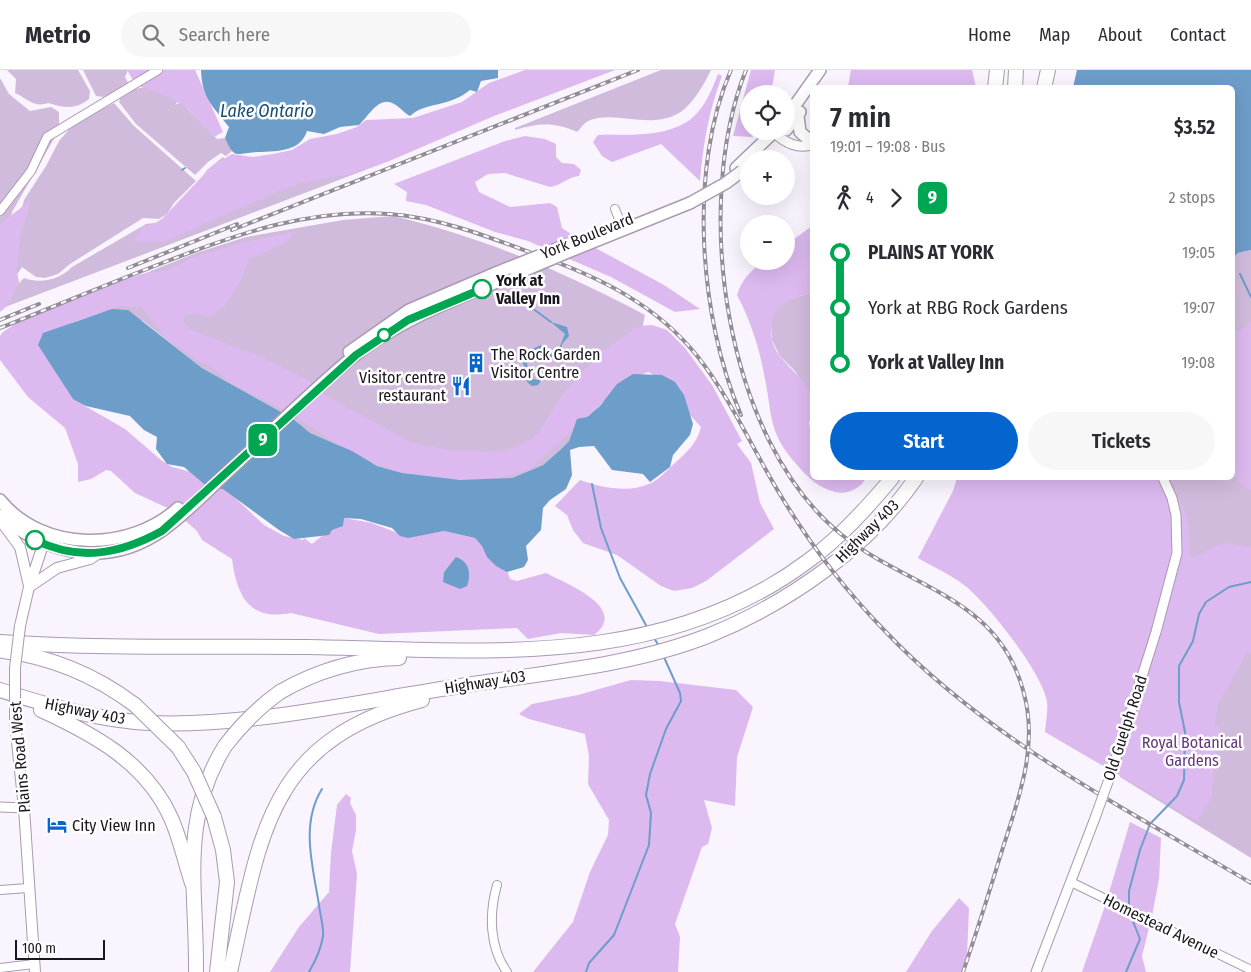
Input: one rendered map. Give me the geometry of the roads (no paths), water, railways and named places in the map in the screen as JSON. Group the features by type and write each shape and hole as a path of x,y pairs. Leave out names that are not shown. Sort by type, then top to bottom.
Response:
{"highway":[{"path":"990,85 991,70"},
{"path":"995,85 996,70"},
{"path":"1015,85 1016,70"},
{"path":"1045,85 1048,70"},
{"name":"Highway 403","path":"0,642 78,647 542,649 596,644 652,633 698,620 741,602 807,562 869,505 890,480"},
{"name":"Highway 403","path":"0,690 51,706 109,718 186,724 262,716 606,662 668,649 711,634 781,599 829,568 883,516 914,480"},
{"path":"196,972 192,883 196,822 214,764 238,729 265,702 300,680 334,666 377,658 511,655 542,649"},
{"path":"0,651 20,653 81,671 101,681 135,705 178,748 194,772 214,817 223,850 226,882 217,972"},
{"path":"230,972 252,871 270,817 296,773 321,748 348,728 398,706 427,698 533,680 606,662"},
{"path":"0,690 84,730 108,744 133,765 154,789 170,817 192,883"}],"main road":[{"name":"York Boulevard","path":"811,85 820,70"},
{"path":"819,85 828,70"},
{"name":"York Boulevard","path":"795,112 810,87"},
{"name":"York Boulevard","path":"795,114 810,96"},
{"path":"795,122 801,133 810,138"},
{"name":"York Boulevard","path":"762,150 772,140"},
{"name":"York Boulevard","path":"765,150 774,140"},
{"name":"York Boulevard","path":"44,544 78,552 99,553 137,545 173,517 316,386 361,341 409,310 498,272 568,248 689,199 740,169"},
{"name":"York Boulevard","path":"316,386 356,355 408,320 516,274 568,248"},
{"path":"0,500 14,514 47,533"},
{"path":"0,515 17,530 44,544"},
{"name":"York Boulevard","path":"47,533 74,540 117,539 173,517"},
{"path":"0,520 20,547 30,587 57,568 90,558 99,553"},
{"name":"Plains Road West","path":"35,968 24,808 15,723 15,668 20,626 47,533"}],"street":[{"path":"0,211 31,171 47,137 158,70"},
{"path":"790,140 798,146 810,145"},
{"path":"615,209 622,226"},
{"name":"Old Guelph Road","path":"1036,972 1095,818 1112,768 1156,632 1177,552 1176,515 1172,498 1164,480"},
{"path":"0,807 24,808"},
{"name":"Homestead Avenue","path":"1071,882 1251,970"},
{"path":"497,885 491,904 492,930 496,947 507,972"},
{"path":"0,890 28,888"},
{"path":"0,968 35,968"}],"water":[{"name":"Lake Ontario","path":"201,70 498,70 498,78 481,81 477,92 470,90 454,100 423,108 410,116 394,104 384,102 379,104 359,125 340,127 324,134 307,131 297,145 290,148 239,154 229,147 225,138 229,127 209,102"},
{"path":"1077,70 1251,70 1251,250 1238,253 1235,256 1235,85 1073,85"},
{"path":"112,309 128,310 202,368 292,418 310,433 352,451 377,466 402,473 460,480 512,478 543,465 569,441 577,419 587,417 600,406 617,384 633,374 662,375 675,382 684,395 693,424 690,435 673,455 670,467 650,482 643,474 612,470 594,446 570,450 572,475 566,489 550,500 543,508 541,530 526,546 528,560 524,567 507,572 496,566 487,557 482,546 475,538 444,531 408,538 400,536 392,528 361,519 344,518 343,526 332,530 329,535 294,539 223,489 210,489 184,467 167,464 156,449 157,437 144,430 130,416 86,406 73,399 38,345 43,333"},
{"path":"551,322 567,327 569,336 562,344 562,353 559,358 550,357 542,350 532,353 527,364 531,378 537,380 549,371 550,374 544,376 538,385 532,386 527,382 522,357 526,352 541,345 546,347 549,354 557,353 565,334"},
{"path":"456,557 467,565 469,573 467,586 460,589 443,582 444,572"}],"waterway":[{"path":"1240,274 1251,297"},
{"path":"524,302 551,322"},
{"path":"592,484 601,528 620,578 647,627"},
{"path":"1129,908 1129,891 1140,850 1150,824 1177,796 1184,780 1185,732 1179,702 1179,666 1193,641 1199,614 1206,602 1229,587 1251,582"},
{"path":"654,638 659,646"},
{"path":"586,972 589,963 614,935 649,845 651,813 646,795 650,774 666,729 681,701 680,693 663,655"},
{"path":"309,972 318,955 323,936 310,846 311,817 315,802 322,789"},
{"path":"1126,972 1140,939 1130,914"}],"railway":[{"path":"232,230 638,70"},
{"path":"731,70 717,109 709,152 704,197 704,243 708,289 716,334 727,376 741,415"},
{"path":"746,70 730,125 722,186 722,252 730,318 746,382 770,442 802,494 842,535 868,553 948,597 972,614 993,634 1010,659 1023,690 1028,712 1029,733 1024,775 1013,816 963,972"},
{"path":"0,328 219,242 274,225 331,215 389,214 446,224 483,235 582,273 625,294 645,307 682,338 721,390 781,496 816,549 870,615 924,669 967,705 1058,769 1251,883"},
{"path":"128,268 237,224"},
{"path":"0,320 39,304"}],"place":[{"name":"York at Valley Inn","path":"482,289"},
{"name":"The Rock Garden Visitor Centre","path":"476,363"},
{"name":"Visitor centre restaurant","path":"461,386"},
{"name":"City View Inn","path":"57,825"}],"park label":[{"name":"Royal Botanical Gardens","path":"1192,751"}]}
